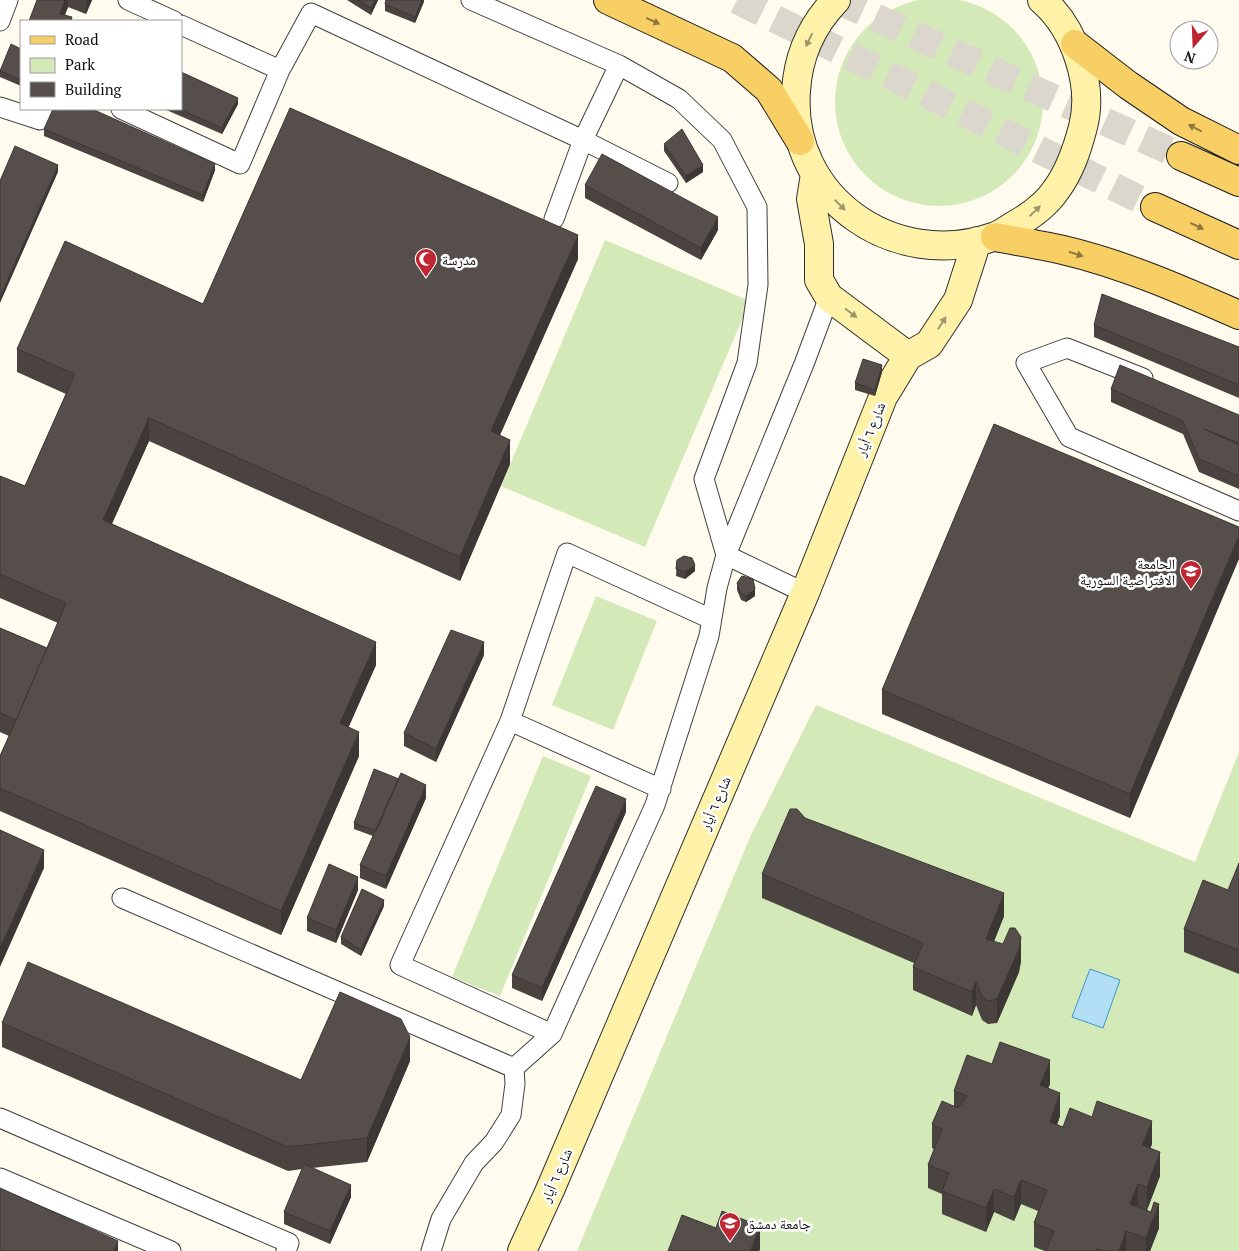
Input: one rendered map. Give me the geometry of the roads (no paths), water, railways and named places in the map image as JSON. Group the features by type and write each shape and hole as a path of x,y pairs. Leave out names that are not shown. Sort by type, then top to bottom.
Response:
{"main road":[{"path":"608,0 732,58 768,90 800,141 815,174 841,207 876,231 916,244 959,245 986,239 1028,217 1056,190 1075,157 1085,120 1085,82 1075,44 1051,4"},
{"path":"800,141 795,107 797,74 807,42 824,13 836,0"},
{"path":"1075,44 1128,85 1181,121 1239,150"},
{"path":"1181,156 1239,182"},
{"path":"815,174 811,199 819,244 819,280 829,297 908,356"},
{"path":"1155,207 1239,245"},
{"path":"986,239 1064,251 1126,269 1187,292 1239,315"},
{"name":"شارع ٦ أيار","path":"522,1251 550,1190 804,593 883,398 908,356 929,344 958,300 986,239"}],"lane":[{"path":"0,20 8,0"},
{"path":"128,0 172,20"},
{"path":"472,0 619,65 678,99 722,140 757,207 758,285 747,363 704,480 726,555 804,593"},
{"path":"123,110 240,164 280,70 311,13 582,140 668,183"},
{"path":"182,25 280,70"},
{"path":"554,220 582,140 619,65"},
{"path":"0,107 40,120 45,110"},
{"path":"514,1068 552,1034 652,814 709,636 717,588 726,555 829,297"},
{"path":"1158,383 1067,348 1026,363 1070,437 1239,512"},
{"path":"552,1034 400,965 510,721 567,553 711,619"},
{"path":"510,721 661,789"},
{"path":"122,898 514,1068"},
{"path":"431,1251 441,1219 474,1163 494,1142 511,1115 515,1084 514,1068"},
{"path":"0,1118 289,1243 286,1251"},
{"path":"0,1178 171,1251"}],"water":[{"path":"1090,969 1120,980 1103,1028 1072,1017"}],"tunnel":[{"path":"737,0 1155,207"},
{"path":"837,0 1181,156"}],"place":[{"name":"مدرسة","path":"426,278"},
{"name":"الحامعة الافتراضية السورية","path":"1191,590"},
{"name":"جامعة دمشق","path":"730,1242"}]}
